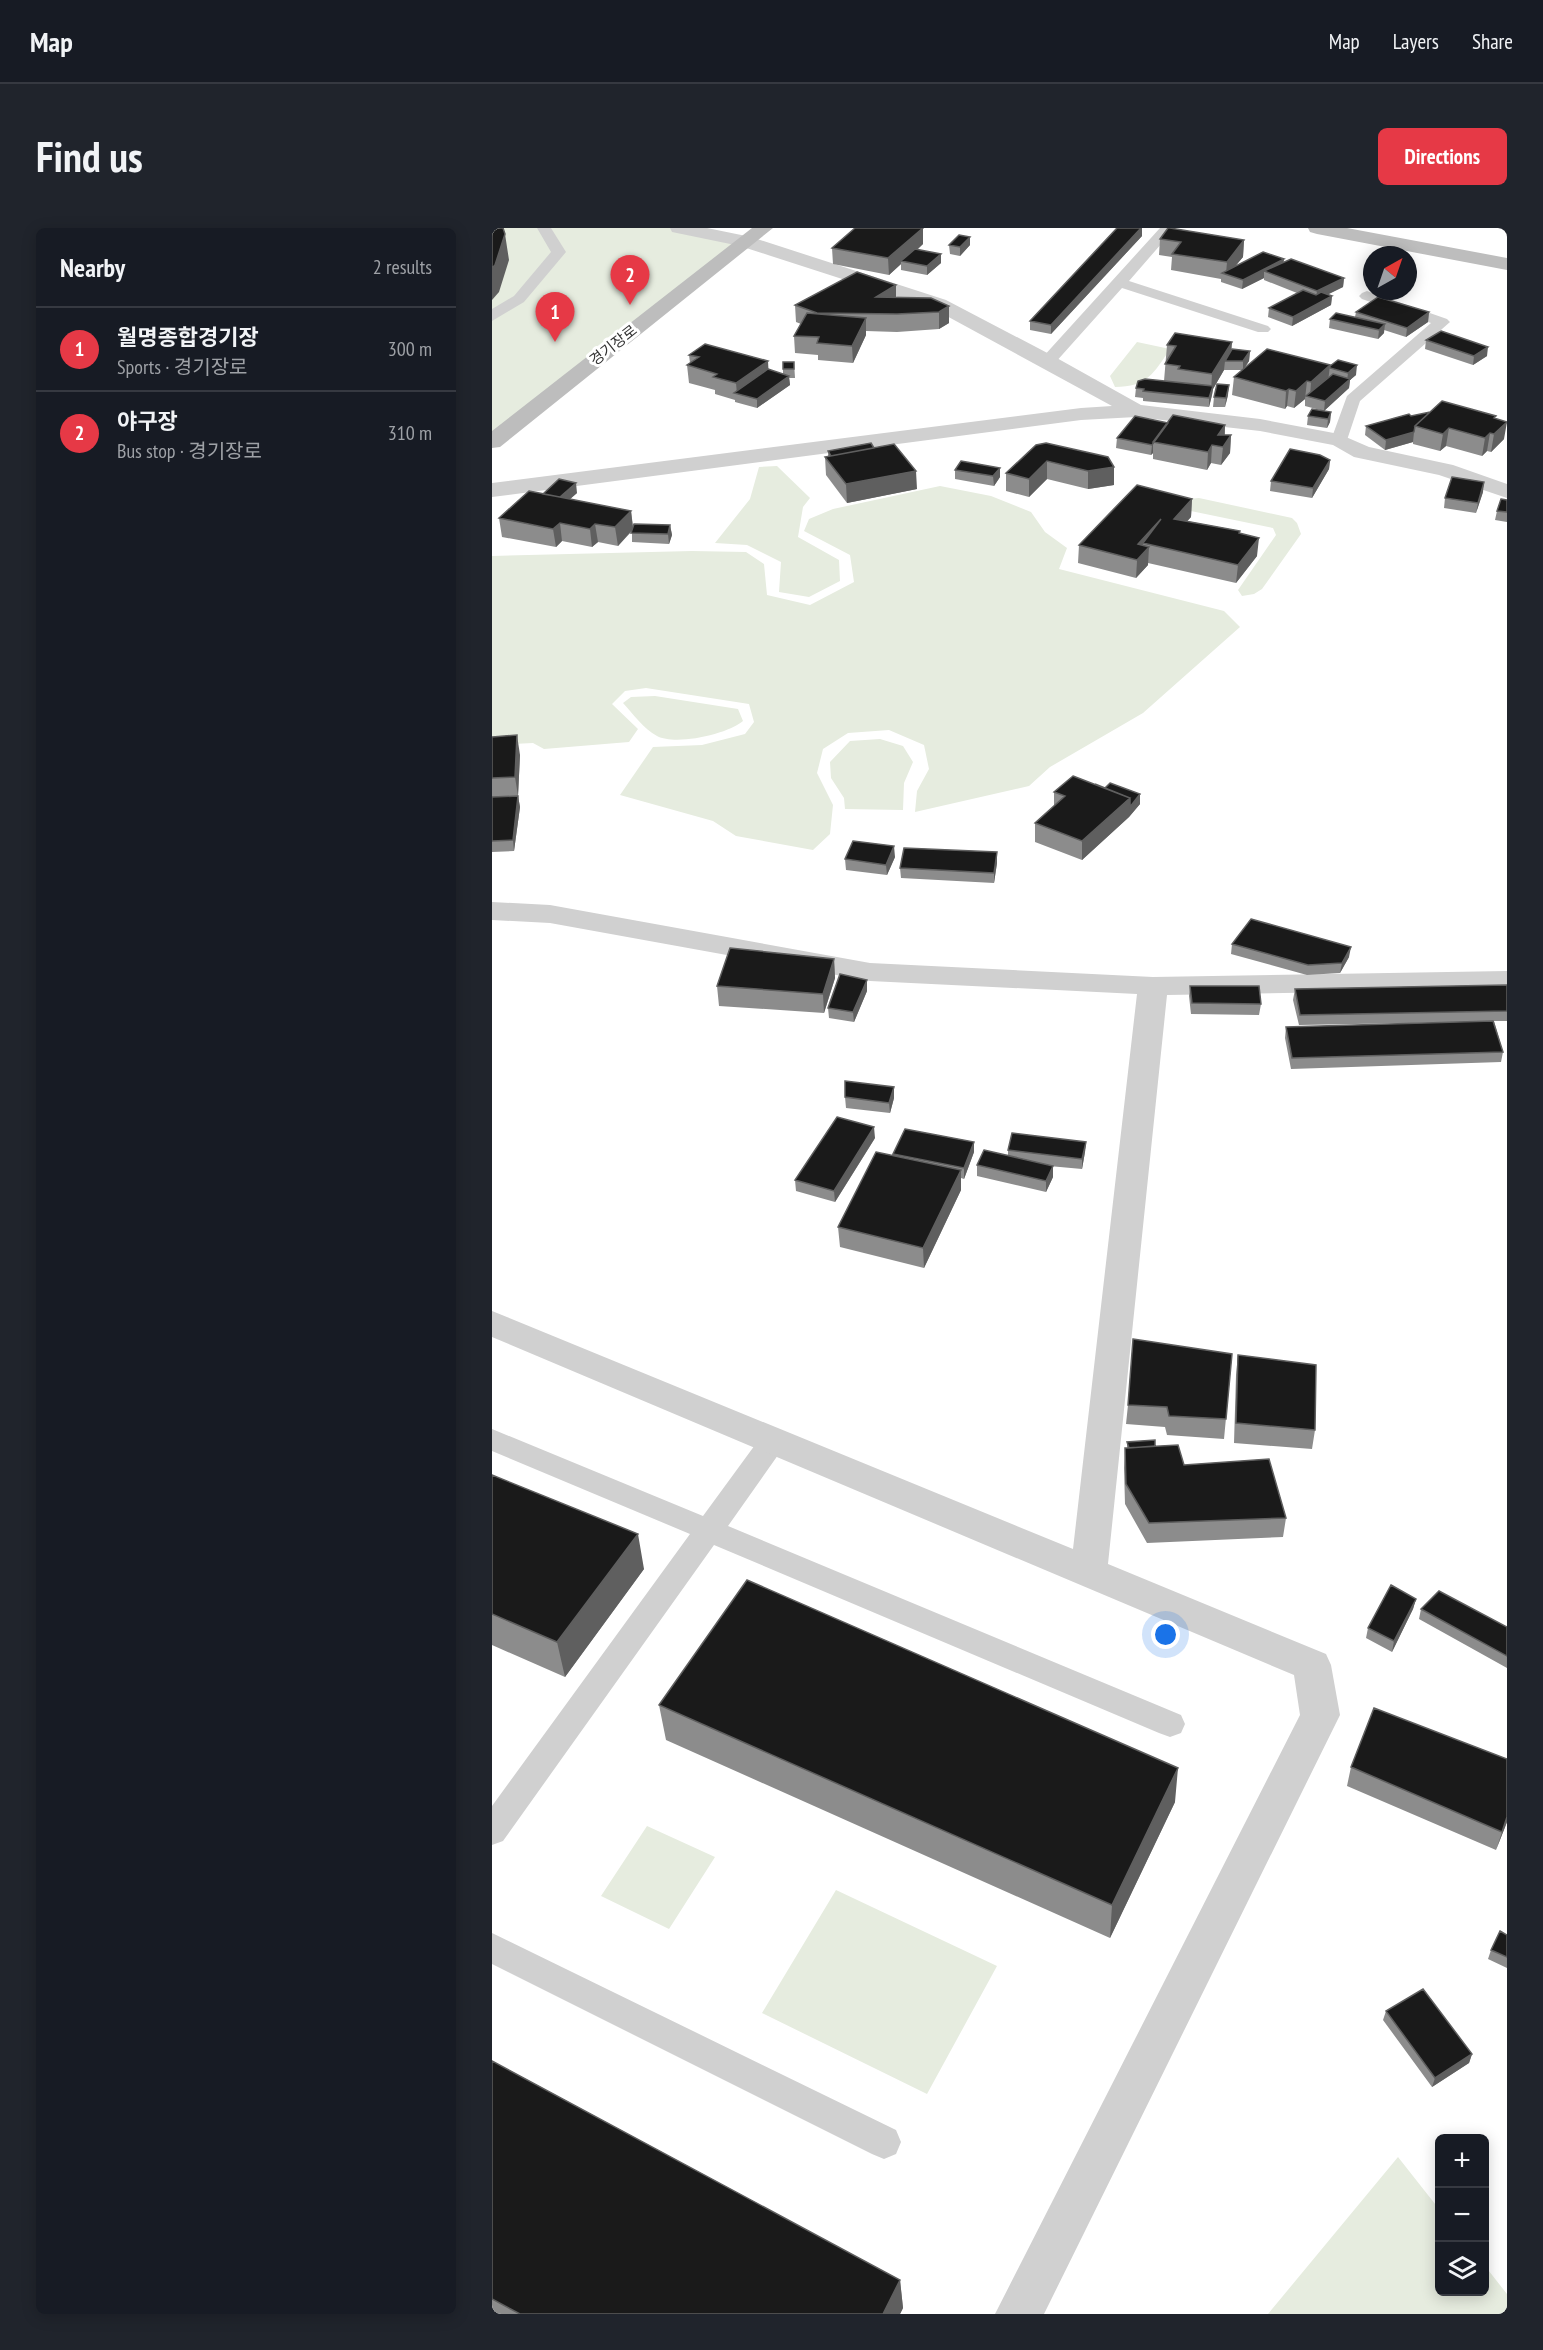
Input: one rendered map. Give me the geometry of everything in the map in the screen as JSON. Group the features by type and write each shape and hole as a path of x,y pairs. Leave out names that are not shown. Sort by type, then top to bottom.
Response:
{"street":[{"path":"679,228 744,241 939,304 1048,361 1136,411"},
{"name":"경기장로","path":"492,442 744,241 764,228"},
{"path":"1317,228 1507,264"},
{"path":"492,490 1081,414 1136,411 1260,425 1339,440 1362,452 1445,470 1507,491"},
{"path":"492,911 550,914 870,972 1153,986 1507,980"},
{"path":"1089,1572 1153,986"},
{"path":"492,1323 1312,1665 1320,1715 1019,2314"}],"lane":[{"path":"492,316 519,299 559,252 544,228"},
{"path":"1048,361 1168,228"},
{"path":"1120,283 1263,329"},
{"path":"1339,440 1353,399 1442,322 1379,300"},
{"path":"492,1438 1170,1724"},
{"path":"492,1831 772,1441"},
{"path":"492,1948 884,2142"}],"shaded area":[{"path":"492,228 679,228 744,241 492,442"},
{"path":"1137,342 1170,349 1148,377 1135,384 1115,387 1110,376"},
{"path":"777,466 810,498 803,507 798,537 839,560 840,581 809,597 779,592 781,562 747,545 715,543 750,499 759,467"},
{"path":"940,486 991,496 1031,512 1045,532 1067,548 1059,569 1224,611 1240,627 1143,713 1050,767 1029,786 915,812 917,791 929,769 924,745 889,730 848,733 823,749 817,773 833,805 830,834 813,850 736,836 713,821 620,795 653,747 702,745 745,734 754,722 749,704 646,688 625,691 612,704 638,729 629,742 544,749 533,743 492,745 492,556 692,551 746,552 764,564 767,595 810,605 854,582 850,555 804,531 809,519 833,509"},
{"path":"1199,498 1292,518 1297,523 1301,534 1262,589 1254,594 1242,596 1238,590 1276,535 1273,528 1186,510 1188,499"},
{"path":"655,696 738,709 743,721 726,730 702,737 666,739 648,729 623,703 631,697"},
{"path":"880,739 903,746 913,762 904,783 903,810 845,809 844,798 831,778 830,762 850,741"},
{"path":"647,1826 715,1857 669,1929 601,1896"},
{"path":"836,1890 997,1966 927,2094 762,2013"},
{"path":"1398,2157 1435,2204 1435,2296 1489,2296 1489,2271 1507,2294 1507,2314 1268,2314"}],"building":[{"path":"492,228 503,228 505,234 492,268"},
{"path":"855,228 923,228 888,258 832,248"},
{"path":"1117,228 1141,228 1051,325 1030,321"},
{"path":"1168,228 1244,240 1227,262 1172,254 1181,242 1160,239"},
{"path":"959,235 970,237 960,247 949,245"},
{"path":"915,249 941,254 927,266 901,261"},
{"path":"1263,252 1284,259 1243,280 1222,273"},
{"path":"1291,259 1344,278 1317,291 1264,271"},
{"path":"857,272 896,285 876,297 931,298 949,306 939,312 897,314 817,313 795,305"},
{"path":"1303,290 1316,295 1321,292 1332,296 1293,317 1269,308"},
{"path":"1374,300 1388,300 1429,312 1407,328 1356,312"},
{"path":"807,313 866,318 852,346 817,343 819,337 794,336"},
{"path":"1336,313 1385,324 1379,330 1330,319"},
{"path":"1441,331 1488,347 1474,356 1426,340"},
{"path":"1175,333 1232,342 1212,374 1178,369 1180,366 1165,364 1176,346 1167,345"},
{"path":"705,344 768,361 736,383 713,377 717,374 687,365 699,357 689,355"},
{"path":"1232,349 1250,351 1243,361 1225,361"},
{"path":"1267,349 1330,365 1311,382 1307,381 1296,391 1289,389 1286,391 1234,377"},
{"path":"1338,360 1357,365 1348,373 1330,368"},
{"path":"783,362 794,362 794,369 783,369"},
{"path":"768,369 789,376 757,399 734,393"},
{"path":"1333,374 1350,379 1325,401 1306,396"},
{"path":"1145,379 1213,386 1209,398 1143,391 1144,389 1136,388 1138,381"},
{"path":"1217,384 1229,385 1226,398 1214,397"},
{"path":"1442,401 1496,416 1494,418 1507,422 1494,434 1490,433 1485,438 1449,428 1443,434 1415,426"},
{"path":"1312,409 1331,412 1328,419 1308,416"},
{"path":"1430,412 1415,426 1414,432 1386,440 1366,426 1409,414 1411,416"},
{"path":"1173,415 1225,425 1218,435 1231,435 1223,447 1212,445 1208,452 1153,442"},
{"path":"1135,416 1168,423 1152,445 1117,438"},
{"path":"871,443 874,448 831,456 828,451"},
{"path":"1046,443 1108,457 1114,467 1088,471 1047,461 1029,479 1006,473 1036,445"},
{"path":"894,444 916,471 846,484 825,457"},
{"path":"1290,449 1320,455 1330,460 1313,488 1271,481"},
{"path":"961,461 1000,468 993,476 955,470"},
{"path":"1452,477 1484,482 1478,503 1445,498"},
{"path":"559,479 576,483 560,497 543,494"},
{"path":"1137,485 1192,499 1174,519 1240,531 1239,533 1259,538 1238,565 1143,543 1161,519 1138,544 1149,547 1137,560 1079,545"},
{"path":"529,491 631,511 615,527 595,524 590,529 560,523 553,529 499,518"},
{"path":"1501,499 1507,500 1507,512 1497,511"},
{"path":"634,524 670,525 668,534 631,533"},
{"path":"517,735 515,777 492,778 492,737"},
{"path":"1073,776 1130,798 1082,841 1035,823 1065,796 1054,792"},
{"path":"1110,783 1140,794 1130,807 1130,798 1105,788"},
{"path":"518,796 513,840 492,841 492,797"},
{"path":"853,841 894,846 886,865 845,859"},
{"path":"904,848 997,852 994,873 900,868"},
{"path":"1251,919 1351,947 1342,963 1308,965 1232,944"},
{"path":"730,948 834,959 823,994 717,986"},
{"path":"840,974 867,980 853,1012 828,1008"},
{"path":"1507,985 1507,1011 1300,1015 1295,989"},
{"path":"1190,986 1259,986 1261,1004 1192,1003"},
{"path":"1493,1021 1503,1052 1292,1058 1286,1027"},
{"path":"845,1081 894,1087 889,1103 845,1097"},
{"path":"837,1117 874,1127 834,1191 795,1180"},
{"path":"905,1129 974,1142 964,1168 893,1154"},
{"path":"1012,1133 1086,1142 1082,1159 1008,1150"},
{"path":"984,1150 1053,1166 1046,1181 977,1165"},
{"path":"876,1152 961,1170 923,1248 838,1227"},
{"path":"1133,1339 1232,1354 1226,1419 1169,1416 1167,1407 1128,1405"},
{"path":"1238,1355 1316,1365 1315,1430 1236,1423"},
{"path":"1155,1440 1155,1446 1129,1448 1127,1442"},
{"path":"1178,1445 1184,1465 1269,1459 1286,1518 1149,1523 1126,1484 1125,1448"},
{"path":"492,1475 638,1534 557,1642 492,1614"},
{"path":"747,1580 1178,1768 1112,1905 659,1705"},
{"path":"1391,1585 1416,1599 1394,1641 1368,1628"},
{"path":"1439,1591 1507,1627 1507,1656 1421,1609"},
{"path":"1374,1708 1507,1759 1507,1817 1502,1832 1351,1767"},
{"path":"1500,1931 1507,1935 1507,1957 1491,1950"},
{"path":"1423,1989 1472,2054 1435,2078 1386,2011"},
{"path":"492,2061 900,2280 883,2314 520,2314 492,2299"}],"place":[{"name":"야구장","path":"630,305"},
{"name":"월명종합경기장","path":"555,342"}]}
